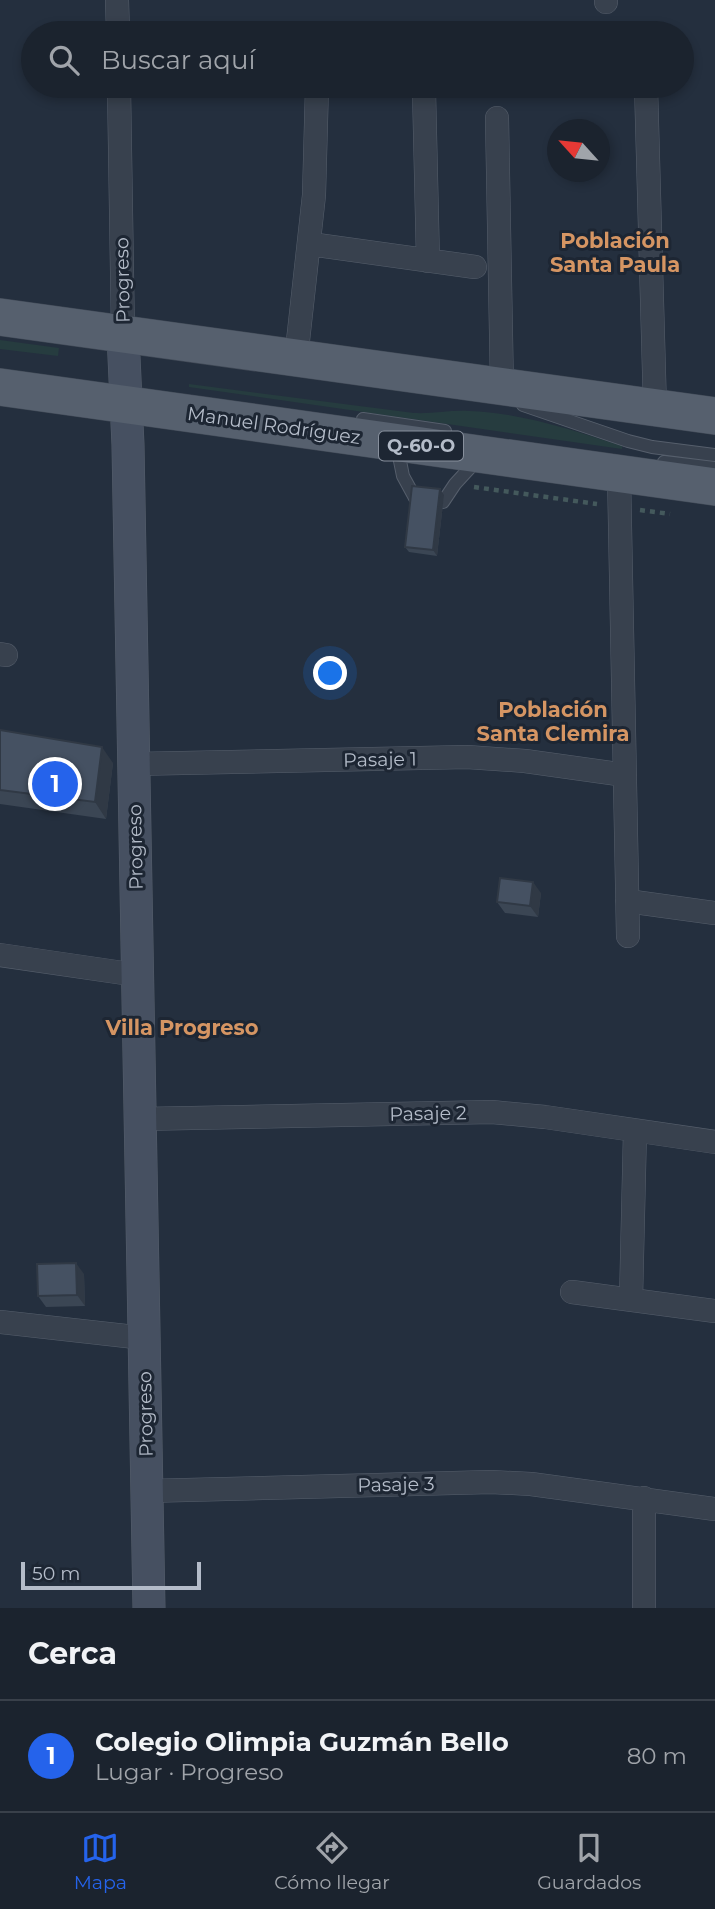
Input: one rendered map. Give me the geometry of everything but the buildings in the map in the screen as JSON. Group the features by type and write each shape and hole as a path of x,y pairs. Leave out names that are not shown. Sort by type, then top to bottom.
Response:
{"main road":[{"path":"0,317 715,416"},
{"name":"Manuel Rodríguez","path":"0,387 396,442 469,443 620,474 715,487"}],"street":[{"path":"117,0 118,21"},
{"name":"Progreso","path":"119,98 149,1608"},
{"path":"296,359 314,195 317,98"},
{"path":"424,98 428,261"},
{"path":"646,98 655,408"},
{"path":"487,386 497,118"},
{"path":"310,244 475,267"},
{"path":"620,474 628,936"},
{"name":"Pasaje 1","path":"133,764 467,757 526,761 625,775"},
{"path":"627,901 715,913"},
{"path":"0,955 137,975"},
{"name":"Pasaje 2","path":"140,1119 492,1112 545,1117 715,1142"},
{"path":"631,1300 635,1130"},
{"path":"572,1292 715,1311"},
{"path":"0,1322 144,1338"},
{"name":"Pasaje 3","path":"146,1491 491,1482 644,1498 715,1509"},
{"path":"644,1498 644,1608"}],"lane":[{"path":"82,340 123,335"},
{"path":"487,386 519,403 628,441 652,447 715,455"},
{"path":"127,405 143,400 171,398"},
{"path":"351,418 469,443 455,484 443,502"},
{"path":"396,442 403,476 415,499"},
{"path":"655,460 715,468"}],"green space":[{"path":"0,340 59,348 58,356 0,349"},
{"path":"189,384 414,413 489,412 566,428 622,446 622,449 189,387"}],"place":[{"name":"Colegio Olimpia Guzmán Bello","path":"55,784"}],"district":[{"name":"Población Santa Paula","path":"615,253"},
{"name":"Población Santa Clemira","path":"553,722"},
{"name":"Villa Progreso","path":"182,1028"}]}
